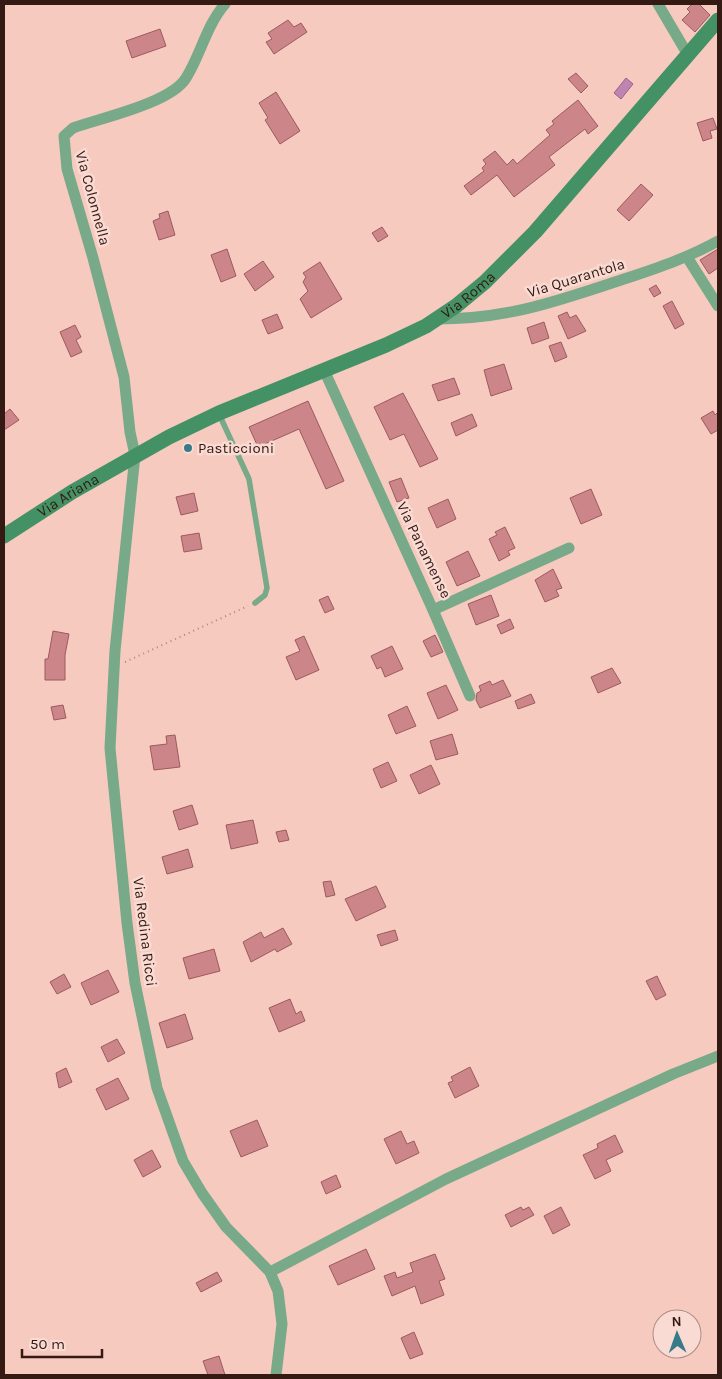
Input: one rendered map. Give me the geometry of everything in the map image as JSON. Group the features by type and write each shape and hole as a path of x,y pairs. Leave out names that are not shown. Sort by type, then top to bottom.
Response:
{"main road":[{"name":"Via Roma","path":"135,456 219,413 392,342 437,319 485,282 526,242 718,20"},
{"name":"Via Ariana","path":"4,536 72,492 135,456"}],"street":[{"name":"Via Colonnella","path":"135,456 130,432 124,377 98,273 69,176 63,139 65,134 73,128 161,98 177,89 188,75 212,22 225,4"},
{"path":"658,4 688,55"},
{"name":"Via Quarantola","path":"437,319 484,318 528,309 644,273 687,257 718,241"},
{"path":"687,257 718,306"},
{"name":"Via Panamense","path":"324,370 433,610 569,548"},
{"name":"Via Redina Ricci","path":"135,456 114,667 110,727 112,784 133,969 157,1088 174,1140 188,1172 226,1227 270,1272 278,1291 282,1309 276,1375"},
{"path":"433,610 470,696"},
{"path":"270,1272 422,1191 664,1078 718,1056"}],"lane":[{"path":"219,413 245,466 252,491 267,584 265,595 255,603"}],"path":[{"path":"114,667 255,603"}],"shaded area":[{"path":"626,78 633,84 621,99 614,93"}],"building":[{"path":"692,4 699,4 710,15 695,32 682,20 690,12 687,9"},
{"path":"288,20 294,27 301,23 307,32 274,54 266,42 272,39 268,33"},
{"path":"160,29 166,46 132,58 126,41"},
{"path":"576,73 588,86 581,93 568,79"},
{"path":"276,92 300,131 280,144 265,120 268,118 259,103"},
{"path":"578,100 598,126 588,134 585,129 549,157 555,165 514,197 497,175 471,195 464,186 484,171 482,168 486,164 483,160 495,151 507,165 513,159 517,164 550,135 546,130 554,124 552,121"},
{"path":"713,118 717,129 710,131 712,138 703,141 697,123"},
{"path":"641,184 653,195 629,221 617,210"},
{"path":"168,211 175,235 159,240 153,221 160,218 159,214"},
{"path":"382,227 388,236 378,242 372,233"},
{"path":"227,249 236,276 221,282 211,255"},
{"path":"718,249 718,268 709,274 700,260"},
{"path":"263,261 274,277 255,291 244,274"},
{"path":"320,262 342,299 311,318 300,299 308,291 303,282 306,277 303,273"},
{"path":"656,285 661,293 654,297 649,289"},
{"path":"672,301 684,324 675,329 663,306"},
{"path":"567,312 570,318 576,315 586,331 568,339 558,316"},
{"path":"277,314 283,328 268,334 262,320"},
{"path":"544,322 549,338 532,344 527,328"},
{"path":"75,325 81,337 76,340 82,352 71,357 60,332"},
{"path":"561,342 567,357 555,362 549,346"},
{"path":"504,364 512,389 491,396 484,370"},
{"path":"454,378 460,394 438,401 432,385"},
{"path":"403,393 438,459 420,467 404,434 390,440 374,407"},
{"path":"308,401 344,481 326,489 299,429 258,447 249,427"},
{"path":"10,409 19,420 4,430 4,414"},
{"path":"713,411 715,415 718,412 718,430 711,434 701,418"},
{"path":"472,414 477,426 456,436 451,423"},
{"path":"401,478 409,498 397,502 389,482"},
{"path":"591,489 602,515 581,524 570,498"},
{"path":"194,493 198,511 181,515 176,497"},
{"path":"448,499 456,519 437,528 428,508"},
{"path":"505,527 515,548 508,551 510,555 499,561 489,539 497,535 495,532"},
{"path":"199,533 202,549 184,552 181,536"},
{"path":"468,551 480,576 457,586 446,562"},
{"path":"553,569 562,588 556,590 559,596 545,602 535,580"},
{"path":"491,595 499,616 476,625 468,604"},
{"path":"328,596 334,609 325,613 319,600"},
{"path":"510,619 514,628 501,634 497,625"},
{"path":"53,631 69,634 65,655 65,680 45,680 45,659 48,659"},
{"path":"435,635 443,652 431,657 423,641"},
{"path":"304,636 319,670 296,680 286,657 300,651 295,640"},
{"path":"392,646 403,669 385,677 381,667 377,669 371,656"},
{"path":"612,668 621,683 598,693 591,677"},
{"path":"503,680 511,696 480,708 476,700 477,693 481,691 479,686 490,681 492,685"},
{"path":"446,685 458,710 438,719 427,693"},
{"path":"531,694 535,703 518,709 515,701"},
{"path":"63,705 66,718 54,720 51,707"},
{"path":"407,706 416,726 396,734 388,715"},
{"path":"452,734 458,754 436,760 430,741"},
{"path":"175,735 180,767 154,770 150,746 167,744 166,736"},
{"path":"388,762 397,781 381,788 373,769"},
{"path":"431,765 440,784 419,794 410,775"},
{"path":"192,805 198,824 179,830 173,811"},
{"path":"253,820 258,843 231,849 226,825"},
{"path":"286,830 289,840 279,842 276,832"},
{"path":"188,849 193,867 167,874 162,857"},
{"path":"331,881 335,895 326,897 323,882"},
{"path":"376,886 386,907 356,921 345,899"},
{"path":"283,928 292,944 277,952 275,949 251,962 243,942 261,932 264,938"},
{"path":"395,930 398,940 381,946 377,935"},
{"path":"214,949 220,971 189,979 183,958"},
{"path":"108,970 119,992 91,1005 81,983"},
{"path":"64,974 71,987 57,994 50,982"},
{"path":"657,976 666,995 656,1000 646,981"},
{"path":"290,999 296,1014 301,1011 305,1021 279,1032 269,1008"},
{"path":"185,1014 193,1039 167,1048 159,1023"},
{"path":"117,1039 125,1053 108,1062 101,1047"},
{"path":"470,1067 479,1086 455,1098 448,1083 453,1081 451,1077"},
{"path":"66,1068 72,1082 59,1088 56,1073"},
{"path":"118,1078 129,1099 106,1110 96,1089"},
{"path":"257,1120 268,1146 241,1157 230,1131"},
{"path":"401,1131 407,1144 414,1141 419,1153 396,1164 384,1139"},
{"path":"615,1135 623,1152 606,1160 611,1171 595,1179 583,1155 598,1148 597,1144"},
{"path":"152,1150 161,1167 143,1177 134,1160"},
{"path":"336,1175 341,1187 326,1194 321,1182"},
{"path":"521,1207 523,1210 529,1207 534,1215 511,1227 505,1215"},
{"path":"561,1207 570,1225 553,1234 544,1216"},
{"path":"366,1249 375,1269 338,1285 329,1266"},
{"path":"435,1254 445,1279 439,1281 444,1295 421,1304 415,1286 392,1296 384,1276 395,1272 397,1278 413,1272 410,1263"},
{"path":"217,1272 222,1281 201,1292 196,1283"},
{"path":"414,1332 423,1354 410,1359 401,1338"},
{"path":"219,1356 225,1375 208,1375 203,1361"}],"place":[{"name":"Pasticcioni","path":"188,448"}]}
